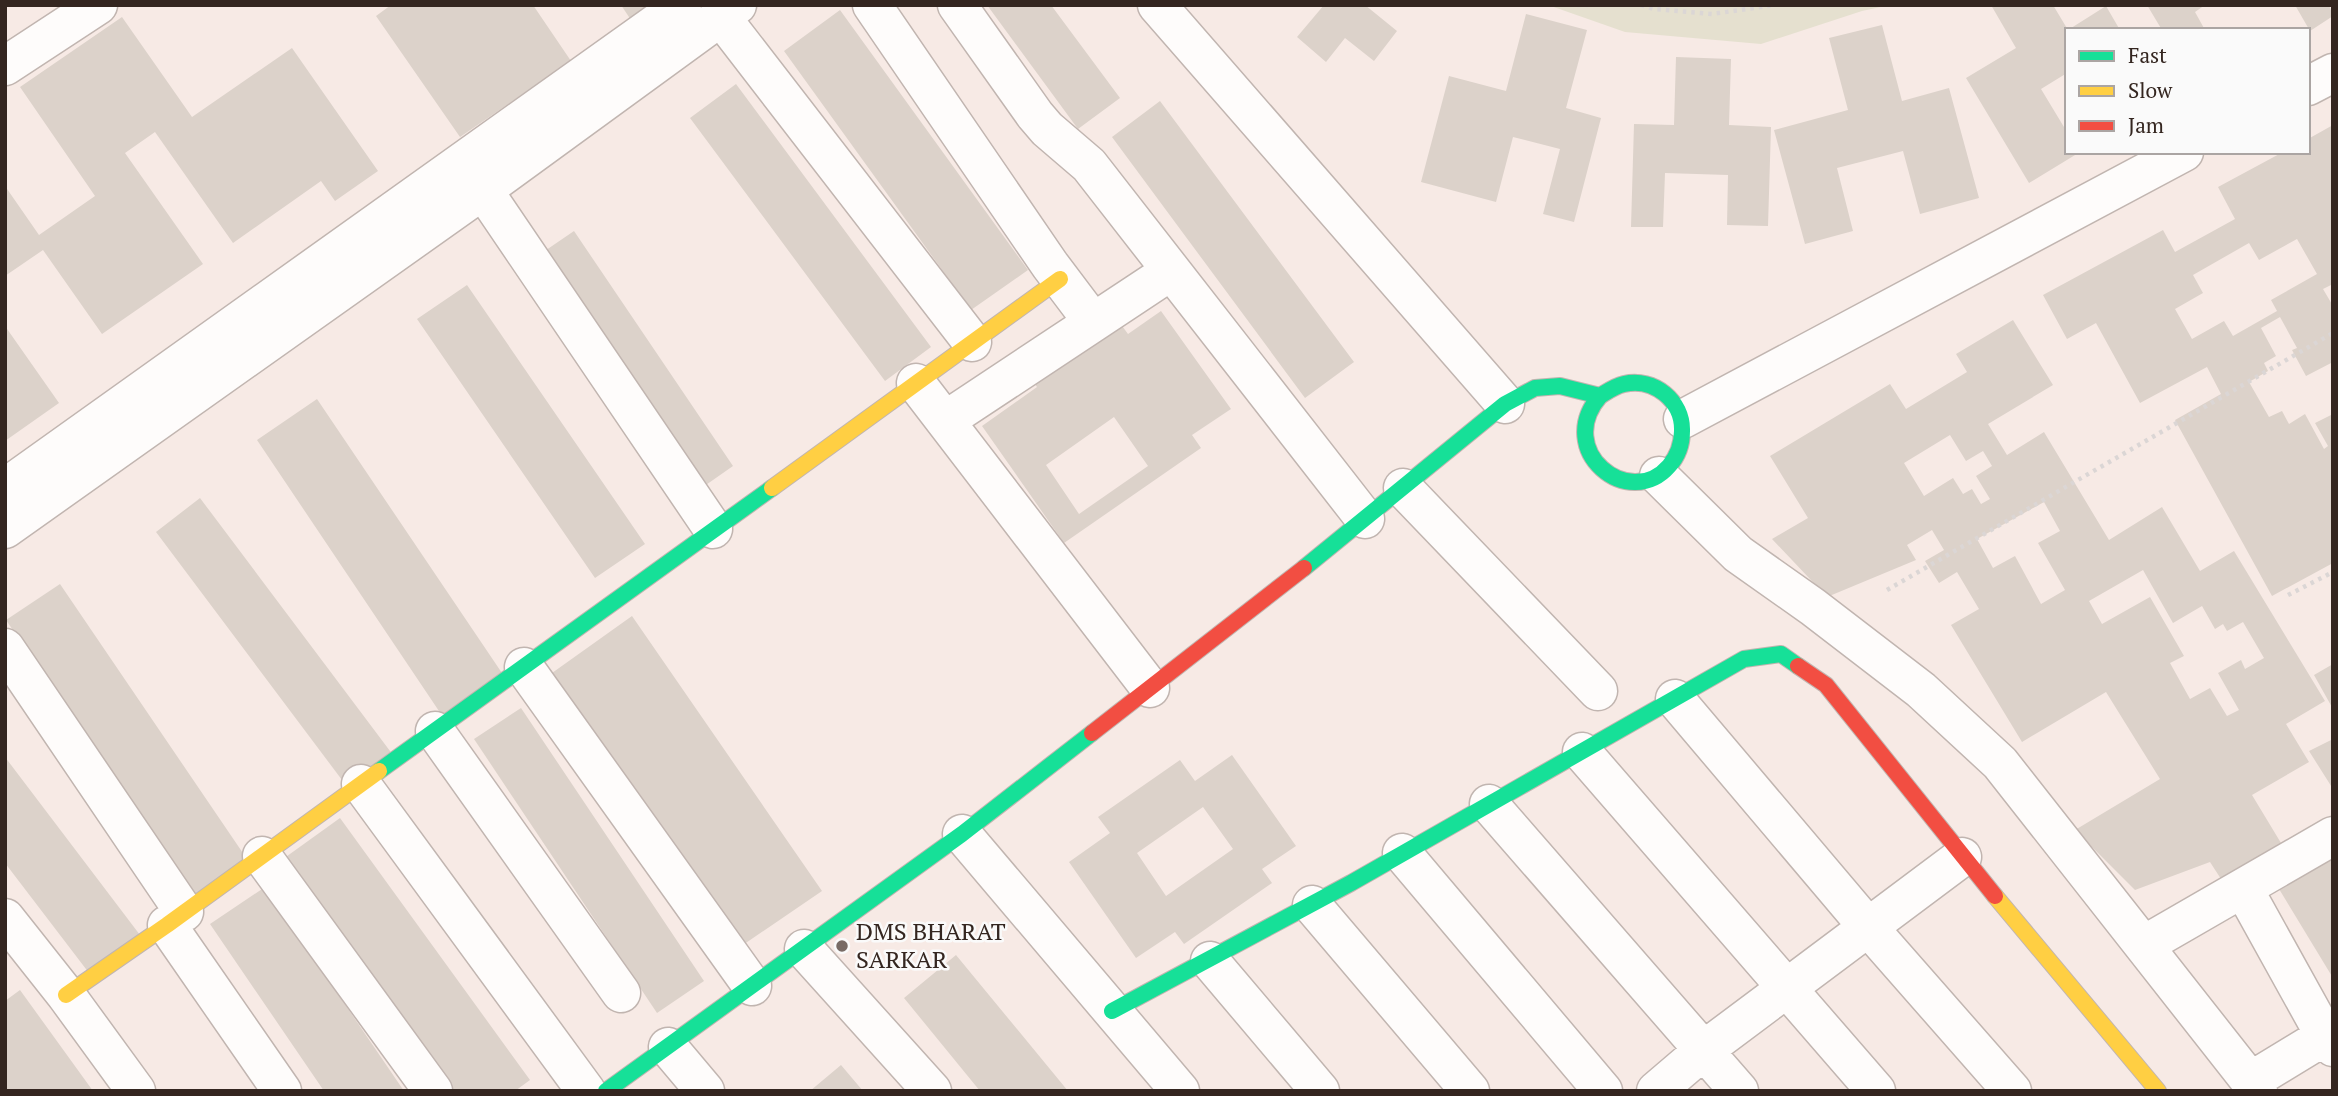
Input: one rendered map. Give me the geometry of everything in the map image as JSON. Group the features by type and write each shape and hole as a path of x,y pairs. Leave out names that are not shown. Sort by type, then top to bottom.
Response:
{"street":[{"path":"5,488 682,5"},
{"path":"872,5 1060,279 1093,322"},
{"path":"957,5 1035,115 1047,129 1089,165 1365,519"},
{"path":"1157,5 1506,404"},
{"path":"5,66 94,6"},
{"path":"5,529 483,190 729,11 972,342"},
{"path":"2310,85 2333,73"},
{"path":"1683,419 2180,154"},
{"path":"483,190 713,529"},
{"path":"946,420 1171,271"},
{"path":"66,995 1060,279"},
{"path":"1630,382 1647,384 1663,391 1675,404 1683,419 1681,450 1672,465 1659,476 1631,482 1615,478 1600,469 1590,454 1585,438 1589,410 1600,396 1613,387 1630,382"},
{"path":"916,383 1150,688"},
{"path":"606,1091 962,834 1365,519 1506,404 1535,388 1560,386 1600,396"},
{"path":"1659,476 1738,554 1813,607 1921,690 2000,764 2254,1086 2329,1042 2243,888"},
{"path":"1403,488 1598,691"},
{"path":"5,648 282,1091"},
{"path":"1112,1012 1312,905 1744,659 1781,654 1826,685 1962,858 2158,1091"},
{"path":"524,667 752,986"},
{"path":"1675,699 1868,927 2012,1091"},
{"path":"435,731 621,993"},
{"path":"1582,752 1875,1091"},
{"path":"361,784 586,1091"},
{"path":"1489,804 1739,1091"},
{"path":"962,834 1180,1091"},
{"path":"2144,945 2333,836"},
{"path":"1402,853 1603,1091"},
{"path":"262,856 433,1091"},
{"path":"1656,1091 1704,1050 1962,858"},
{"path":"1312,905 1470,1091"},
{"path":"5,918 66,995 135,1091"},
{"path":"804,949 932,1091"},
{"path":"1210,961 1320,1091"},
{"path":"668,1047 705,1091"}],"path":[{"path":"1577,5 1588,5"},
{"path":"1641,5 1654,9 1712,14 1775,5"},
{"path":"1887,590 2333,333"},
{"path":"2288,595 2333,572"}],"shaded area":[{"path":"1548,5 1890,5 1862,11 1761,44 1625,32"}],"building":[{"path":"391,5 533,5 571,61 460,137 376,16"},
{"path":"621,5 653,5 631,20"},
{"path":"987,5 1051,5 1120,98 1078,129"},
{"path":"1324,5 1365,5 1397,31 1374,61 1345,38 1326,62 1297,37"},
{"path":"1991,5 2053,5 2067,28 2065,74 2041,89 2065,129 2065,154 2077,154 2029,183 1966,78 2016,48"},
{"path":"2147,5 2205,5 2195,12 2204,28 2161,28"},
{"path":"2295,5 2329,5 2333,16 2310,31"},
{"path":"2106,6 2119,28 2071,28"},
{"path":"840,10 1028,270 971,310 784,51"},
{"path":"1526,14 1587,30 1566,108 1601,118 1574,222 1543,214 1560,149 1513,137 1496,202 1421,182 1449,76 1506,91"},
{"path":"122,17 192,117 292,48 378,171 335,201 321,181 233,243 155,132 125,153 203,264 102,334 43,250 5,276 5,186 39,235 95,196 20,87"},
{"path":"1882,25 1902,101 1949,88 1979,198 1920,214 1903,151 1837,168 1853,231 1805,244 1774,130 1848,110 1829,38"},
{"path":"1676,57 1731,59 1729,125 1771,127 1768,226 1727,225 1728,175 1665,173 1663,227 1631,227 1634,124 1674,125"},
{"path":"736,84 931,347 885,381 690,118"},
{"path":"1160,101 1354,362 1305,398 1112,137"},
{"path":"2333,125 2333,284 2323,289 2333,306 2333,362 2306,376 2292,350 2297,348 2280,317 2261,328 2276,356 2264,363 2268,371 2249,382 2269,417 2282,411 2289,424 2305,414 2324,449 2328,446 2315,423 2333,414 2333,563 2272,596 2175,420 2221,394 2207,367 2140,403 2096,323 2067,339 2043,295 2163,230 2175,252 2235,219 2218,187 2279,154 2310,154 2310,138","holes":["2297,239 2317,274 2271,300 2277,311 2233,336 2224,321 2192,339 2175,309 2203,293 2193,275 2249,243 2259,260"]},
{"path":"574,231 733,466 693,494 533,259"},
{"path":"467,285 645,544 595,578 417,319"},
{"path":"1161,311 1231,409 1192,435 1201,448 1064,543 982,426 1037,387 1028,374 1114,315 1128,334","holes":["1114,417 1148,466 1079,514 1046,465"]},
{"path":"2013,320 2053,385 1988,424 2007,455 2044,432 2109,540 2162,507 2200,571 2234,551 2325,701 2286,724 2309,762 2252,795 2281,843 2221,879 2210,862 2135,890 2075,830 2160,779 2106,692 2022,742 1951,625 1979,609 1957,572 1939,583 1925,561 1944,550 1932,530 1907,545 1916,560 1827,597 1772,539 1808,518 1770,456 1890,384 1906,409 1967,372 1956,354","holes":["1950,435 1966,461 1983,451 1992,466 1976,476 1990,499 1981,504 1972,489 1963,494 1953,478 1924,496 1904,463","2044,502 2060,531 2038,543 2065,590 2041,604 2015,556 1993,568 1977,539","2143,570 2173,623 2202,606 2215,629 2223,624 2227,631 2243,622 2264,658 2245,669 2241,660 2218,673 2239,710 2227,716 2210,688 2190,699 2170,663 2184,656 2150,597 2102,624 2089,601"]},
{"path":"5,326 59,403 5,441"},
{"path":"317,399 504,676 443,717 257,440"},
{"path":"200,498 393,755 348,788 156,532"},
{"path":"60,584 249,862 195,898 6,620"},
{"path":"632,616 822,891 737,949 545,678"},
{"path":"2333,664 2333,709 2314,675"},
{"path":"521,708 704,981 657,1013 474,739"},
{"path":"2333,739 2333,789 2309,751"},
{"path":"1232,755 1296,846 1262,869 1272,883 1184,944 1175,932 1136,958 1069,862 1110,833 1098,817 1180,760 1195,781","holes":["1203,807 1233,849 1166,896 1137,853"]},
{"path":"5,757 140,935 89,973 5,863"},
{"path":"340,818 530,1080 515,1091 451,1091 283,859"},
{"path":"2333,850 2333,978 2276,884"},
{"path":"265,887 404,1091 324,1091 210,924"},
{"path":"956,955 1068,1091 980,1091 904,998"},
{"path":"20,990 93,1091 5,1091 5,1001"},
{"path":"841,1065 863,1091 810,1091"}],"traffic: fast":[{"path":"1304,568 1505,404 1535,388 1560,386 1600,396 1624,384 1646,384 1656,388 1672,401 1681,420 1680,446 1669,466 1653,478 1635,482 1617,478 1602,468 1591,454 1585,436 1588,416 1600,396"},
{"path":"379,771 772,488"},
{"path":"1112,1011 1351,883 1744,659 1781,654 1798,666"},
{"path":"606,1091 962,834 1092,733"}],"traffic: slow":[{"path":"772,488 1060,279"},
{"path":"66,995 379,771"},
{"path":"1995,896 2158,1091"}],"traffic: jam":[{"path":"1092,733 1304,568"},
{"path":"1798,666 1826,685 1995,896"}],"place":[{"name":"DMS BHARAT SARKAR","path":"842,946"}]}
